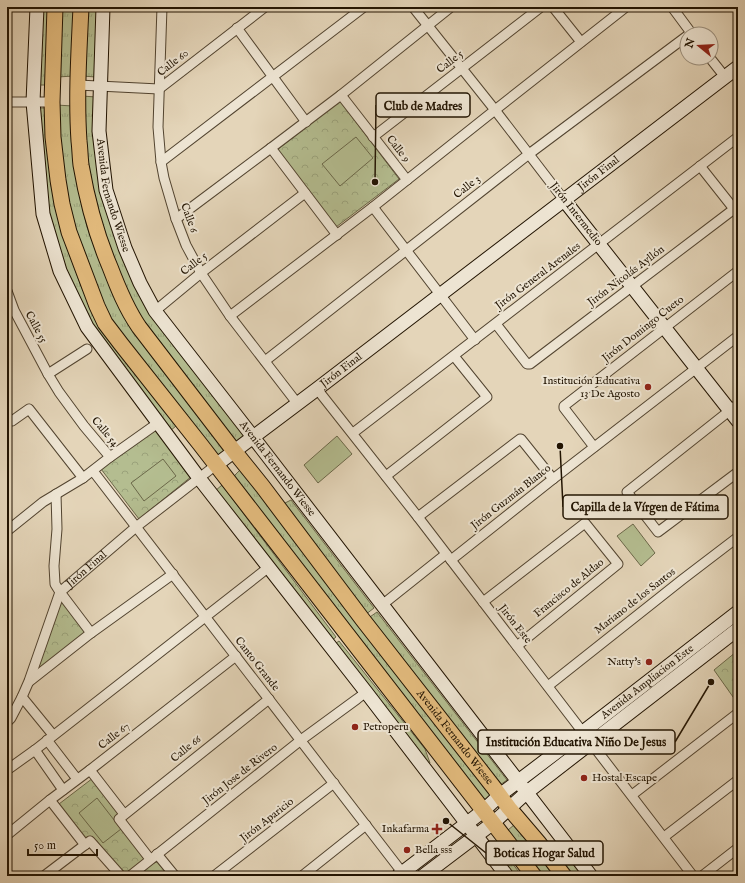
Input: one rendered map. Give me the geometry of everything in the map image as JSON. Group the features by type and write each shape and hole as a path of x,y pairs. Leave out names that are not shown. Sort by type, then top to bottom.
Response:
{"main road":[{"path":"38,7 33,102 43,214 60,271 87,327 199,478 507,876"},
{"name":"Avenida Fernando Wiesse","path":"55,7 52,102 54,155 62,204 71,239 105,323 534,876"},
{"name":"Avenida Fernando Wiesse","path":"81,7 78,85 78,121 81,164 90,209 103,249 132,318 234,451 263,486 363,620 509,808 564,876"},
{"name":"Avenida Fernando Wiesse","path":"103,7 99,131 106,190 124,248 155,311 591,876"},
{"name":"Jirón Final","path":"216,465 738,67"},
{"name":"Jirón Intermedio","path":"564,200 696,368 734,407 738,421"},
{"name":"Avenida Ampliacion Este","path":"423,876 493,823 587,737 738,612"},
{"name":"Avenida Ampliacion Este","path":"402,875 483,811 518,781 587,737 738,629"}],"street":[{"name":"Calle 6","path":"162,7 158,127 161,162 168,195 176,219 186,245 230,316 297,403"},
{"name":"Calle 60","path":"78,85 159,89 265,7"},
{"path":"161,162 364,7"},
{"name":"Jirón Intermedio","path":"412,7 495,110 564,200"},
{"path":"176,219 306,122 451,7"},
{"name":"Calle 5","path":"373,137 541,7"},
{"path":"553,7 580,42"},
{"path":"230,316 373,207 626,7"},
{"path":"672,7 685,26"},
{"path":"237,28 306,122"},
{"name":"Calle 3","path":"265,361 528,154 679,42"},
{"path":"716,66 725,77"},
{"name":"Calle 9","path":"341,95 407,180"},
{"path":"7,102 52,102"},
{"name":"Jirón General Arenales","path":"353,433 738,137"},
{"path":"271,148 337,235"},
{"path":"700,166 736,207"},
{"name":"Calle 5","path":"155,311 305,193"},
{"path":"373,207 475,340"},
{"name":"Jirón Nicolás Ayllón","path":"496,324 527,364 530,364 736,207"},
{"name":"Jirón Domingo Cueto","path":"594,447 564,407 738,271"},
{"name":"Calle 55","path":"7,291 14,310 48,374"},
{"name":"Jirón Guzmán Blanco","path":"382,604 448,557 552,479 738,336"},
{"path":"48,374 87,349"},
{"path":"386,476 487,397 454,356"},
{"name":"Calle 54","path":"48,374 59,392 84,426 110,457 158,423"},
{"name":"Jirón Este","path":"317,388 418,517 693,876"},
{"path":"734,407 627,492 658,532 738,472"},
{"path":"9,418 12,421 28,409 83,478"},
{"path":"418,517 520,439 552,479"},
{"path":"7,531 43,502 83,478 110,457"},
{"name":"Jirón Final","path":"7,722 11,718 29,681 60,592 136,527 216,465"},
{"name":"Canto Grande","path":"93,470 334,783 402,875"},
{"path":"56,494 57,529 54,566 55,584 91,633"},
{"name":"Francisco de Aldao","path":"483,602 585,523 618,564 517,646"},
{"name":"Mariano de los Santos","path":"548,686 677,583 738,537"},
{"path":"7,770 35,750 269,567"},
{"path":"29,681 91,633 173,574"},
{"name":"Calle 67","path":"7,835 236,656"},
{"name":"Jirón Jose de Rivero","path":"130,876 301,740 366,692"},
{"path":"22,697 78,779"},
{"name":"Calle 66","path":"122,817 269,698"},
{"path":"632,795 738,713"},
{"path":"35,750 63,790"},
{"path":"90,770 122,817 154,857 175,876"},
{"path":"664,837 738,780"},
{"name":"Jirón Aparicio","path":"214,876 334,783"},
{"path":"50,800 87,843 122,876"},
{"path":"302,876 366,825"},
{"path":"44,876 87,843"},
{"path":"702,876 738,848"}],"green space":[{"path":"41,7 50,7 48,85 39,85"},
{"path":"60,7 77,7 74,76 57,77"},
{"path":"86,7 98,7 96,77 82,76"},
{"path":"82,96 96,97 96,141 133,280 244,435 235,442 173,363 134,308 106,244 86,172"},
{"path":"340,101 399,179 336,227 277,150"},
{"path":"56,105 73,106 81,201 87,227 95,248 226,450 214,457 121,337 103,307 70,220"},
{"path":"39,108 48,108 63,236 81,286 102,328 176,426 170,431 97,333 68,274 50,217 44,180"},
{"path":"356,137 373,158 340,186 322,164"},
{"path":"155,427 192,476 139,519 101,469"},
{"path":"337,436 352,454 318,483 304,465"},
{"path":"163,459 176,476 144,501 131,483"},
{"path":"241,469 494,797 483,808 232,478"},
{"path":"222,485 336,637 329,643 215,491"},
{"path":"291,500 374,608 365,615 288,515 285,503"},
{"path":"633,524 655,553 641,566 617,536"},
{"path":"60,602 89,633 41,668 38,667"},
{"path":"377,612 507,780 497,787 367,619"},
{"path":"339,641 425,749 430,763 426,766 332,646"},
{"path":"736,652 738,655 738,704 714,670"},
{"path":"93,778 121,815 145,860 125,876 91,837 85,841 59,804"},
{"path":"97,798 121,829 103,843 79,813"},
{"path":"514,825 554,876 534,876 502,835"},
{"path":"495,841 522,876 510,876 487,847"},
{"path":"564,853 582,876 568,876 561,868 560,857"},
{"path":"157,862 169,876 137,876 154,863"}],"place":[{"name":"Club de Madres","path":"375,182"},
{"name":"Institución Educativa 13 De Agosto","path":"648,387"},
{"name":"Capilla de la Vírgen de Fátima","path":"560,446"},
{"name":"Natty's","path":"649,662"},
{"name":"Institución Educativa Niño De Jesus","path":"711,682"},
{"name":"Petroperu","path":"355,727"},
{"name":"Hostal Escape","path":"584,778"},
{"name":"Boticas Hogar Salud","path":"446,821"},
{"name":"Inkafarma","path":"437,829"},
{"name":"Bella sss","path":"407,850"}]}
